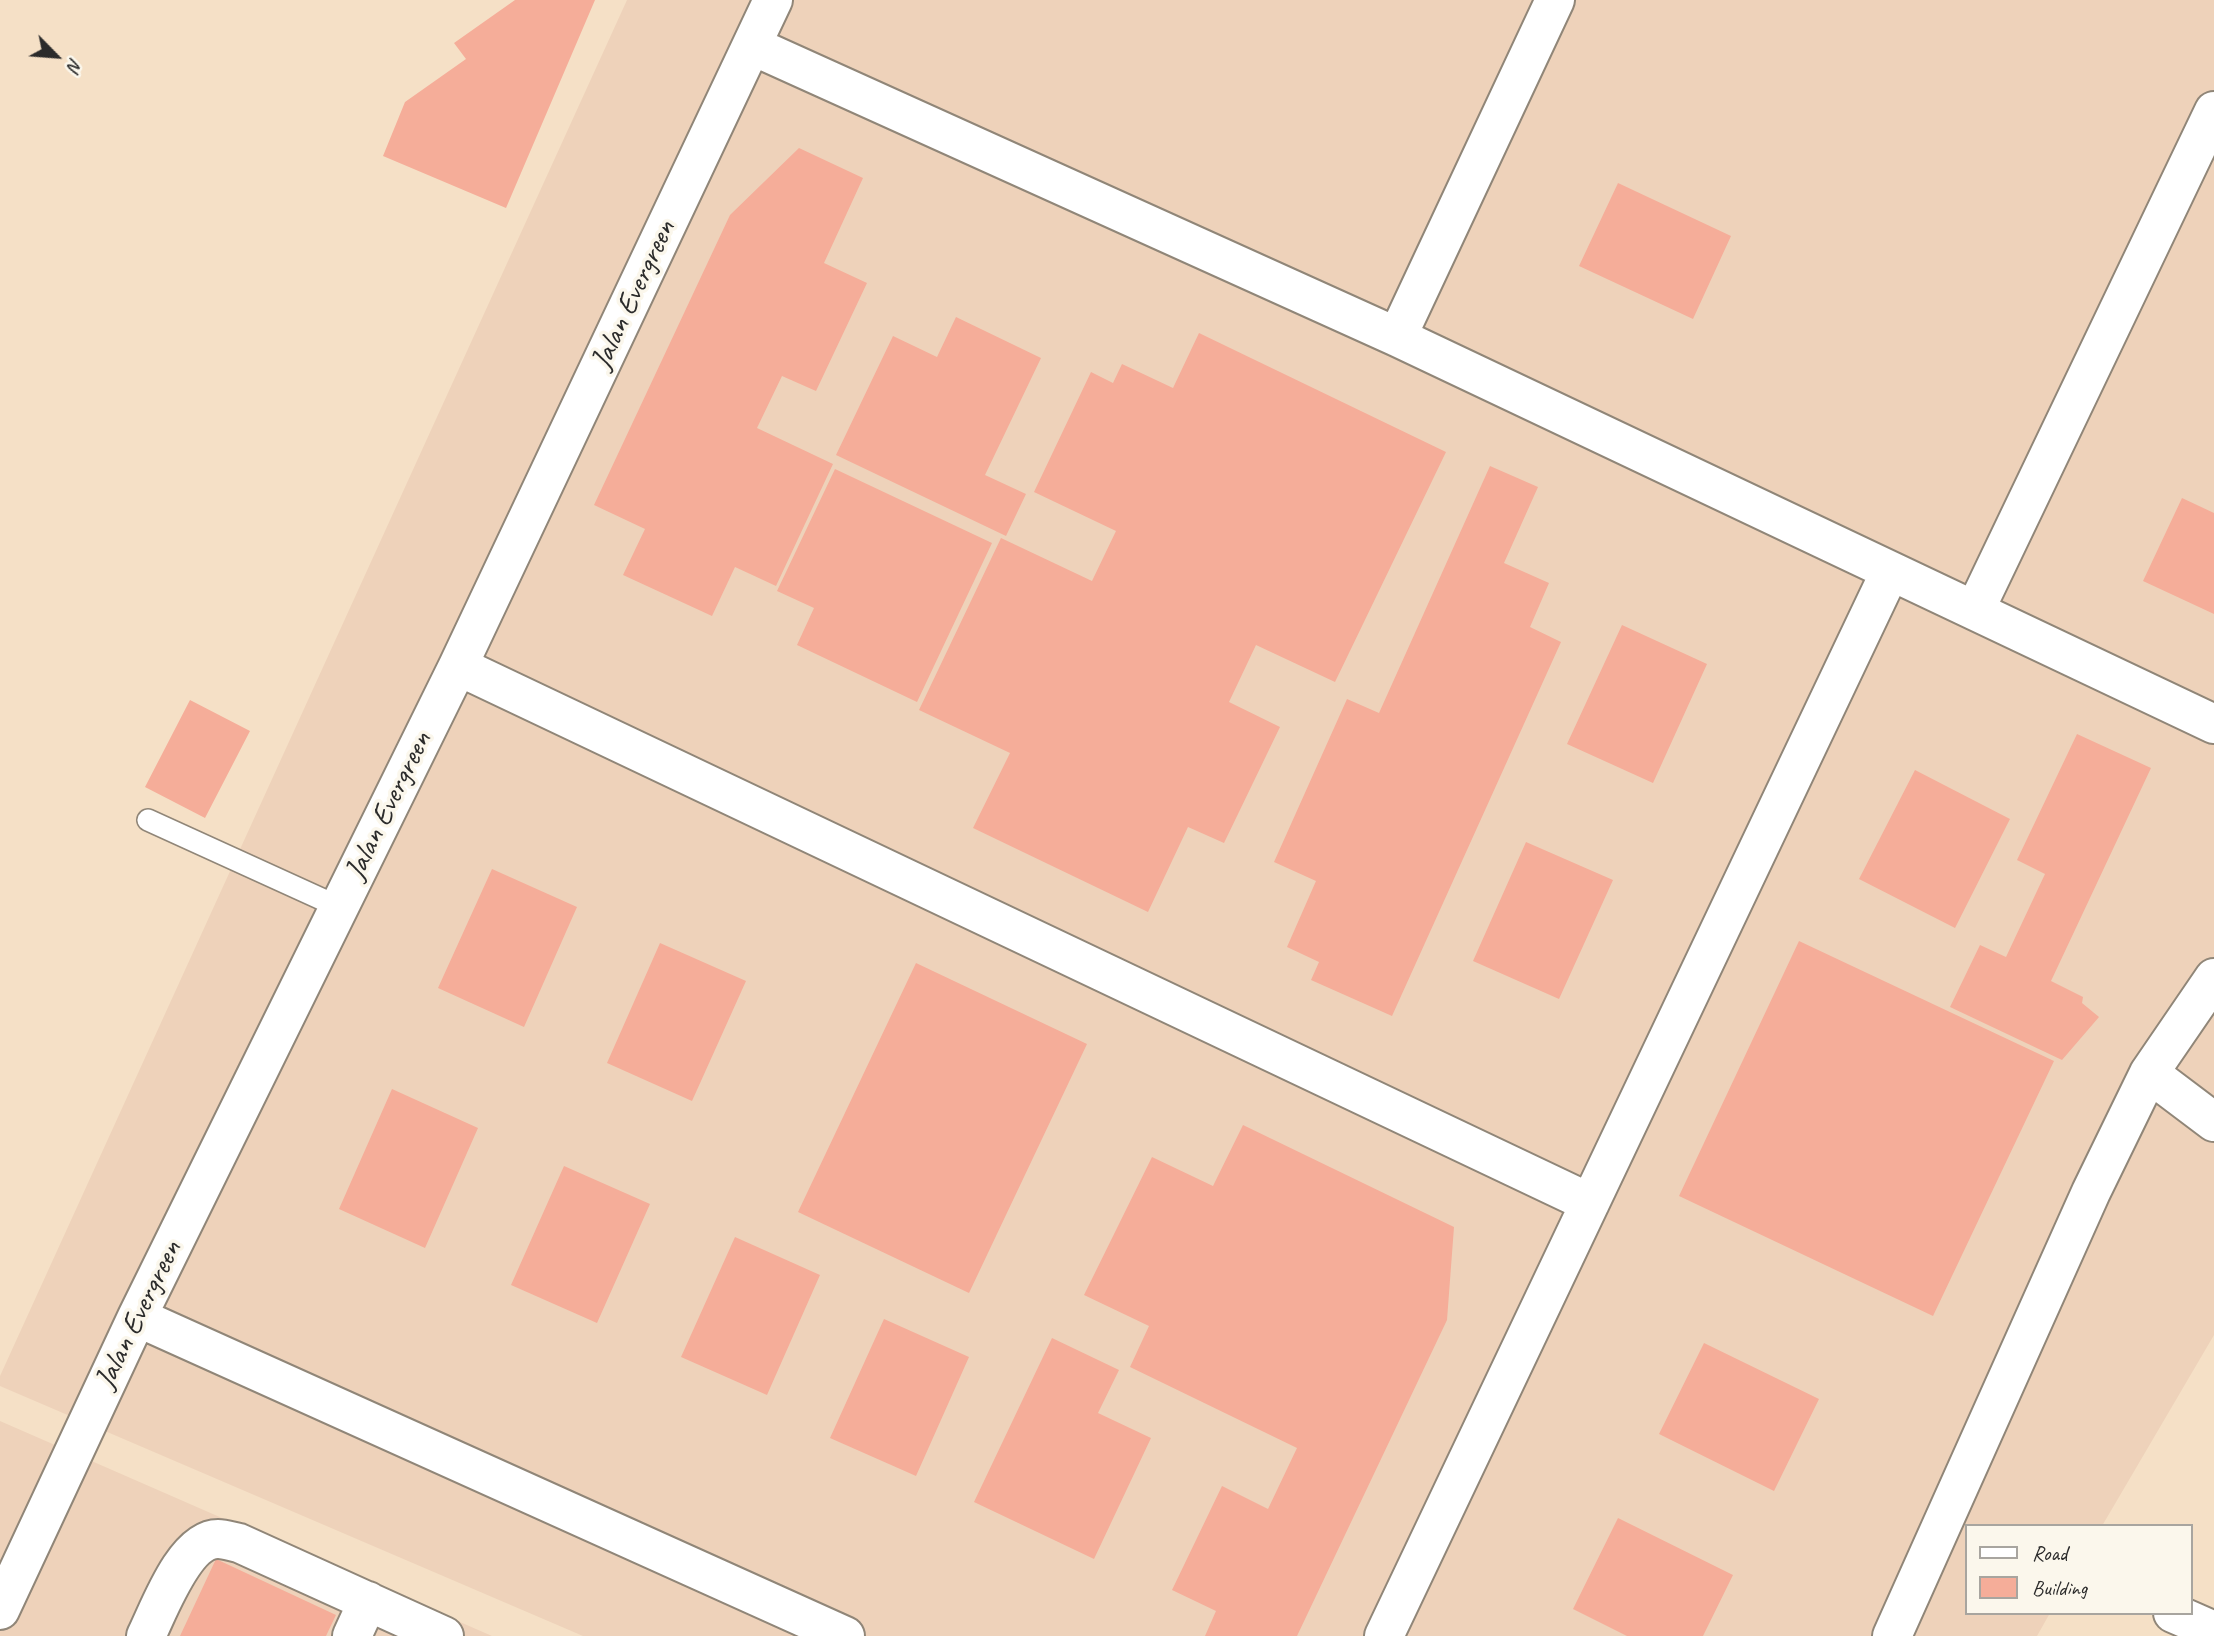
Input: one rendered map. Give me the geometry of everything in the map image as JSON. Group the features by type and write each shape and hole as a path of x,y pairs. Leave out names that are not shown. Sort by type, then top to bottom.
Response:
{"street":[{"name":"Jalan Evergreen","path":"0,1610 137,1317 458,666 774,0"},
{"path":"1397,337 1555,0"},
{"path":"753,46 1397,337 2214,724"},
{"path":"1975,610 2214,111"},
{"path":"1384,1636 1890,572"},
{"path":"458,666 1590,1203"},
{"path":"1892,1636 1957,1521 2091,1192 2149,1073 2214,978"},
{"path":"2149,1073 2214,1122"},
{"path":"137,1317 845,1636"},
{"path":"146,1636 180,1566 195,1549 215,1539 239,1543 444,1636"},
{"path":"352,1636 368,1601"},
{"path":"2178,1615 2214,1631"}],"lane":[{"path":"148,820 339,907"}],"shaded area":[{"path":"627,0 2214,0 2214,1335 2103,1524 1966,1524 1966,1615 2049,1615 2037,1636 583,1636 0,1386 0,1376"},
{"path":"0,1421 492,1636 0,1636"}],"building":[{"path":"515,0 595,0 506,208 383,156 405,102 466,59 454,43"},
{"path":"799,148 863,178 824,263 867,283 816,391 782,376 757,428 833,464 776,586 735,567 712,616 623,575 645,529 594,505 730,215"},
{"path":"1618,183 1731,236 1693,319 1579,266"},
{"path":"956,317 1041,358 985,475 1026,494 1006,536 836,455 893,336 937,357"},
{"path":"1199,333 1446,452 1335,682 1256,645 1229,702 1280,727 1224,843 1188,827 1148,912 973,828 1010,753 919,710 1001,538 1092,581 1116,531 1034,492 1091,372 1113,383 1122,364 1173,388"},
{"path":"1490,466 1538,487 1504,563 1549,583 1530,627 1561,642 1392,1016 1311,980 1319,962 1287,947 1316,881 1274,862 1347,699 1379,713"},
{"path":"835,469 992,543 917,702 797,645 814,608 777,591"},
{"path":"2182,498 2214,513 2214,614 2143,581"},
{"path":"1622,625 1707,664 1653,783 1567,744"},
{"path":"190,700 250,731 205,818 145,787"},
{"path":"2077,734 2151,768 2051,981 2083,997 2082,1003 2099,1017 2062,1060 1950,1007 1980,945 2006,957 2045,874 2017,860"},
{"path":"1915,770 2010,819 1955,928 1859,879"},
{"path":"1526,842 1613,880 1559,999 1473,961"},
{"path":"492,869 577,907 524,1027 438,988"},
{"path":"1799,941 2054,1061 1933,1316 1679,1196"},
{"path":"660,943 746,981 692,1101 607,1063"},
{"path":"916,963 1087,1044 969,1293 798,1212"},
{"path":"392,1089 478,1128 425,1248 339,1209"},
{"path":"1243,1125 1454,1227 1447,1320 1297,1636 1205,1636 1216,1611 1172,1590 1222,1486 1268,1509 1297,1448 1130,1367 1149,1326 1084,1295 1152,1157 1213,1186"},
{"path":"564,1166 650,1204 597,1323 511,1285"},
{"path":"735,1237 820,1275 767,1395 681,1357"},
{"path":"884,1319 969,1357 916,1476 830,1438"},
{"path":"1052,1338 1119,1370 1098,1413 1151,1438 1094,1559 974,1502"},
{"path":"1704,1343 1819,1399 1774,1491 1659,1434"},
{"path":"1618,1518 1733,1575 1703,1636 1627,1636 1573,1609"},
{"path":"216,1559 336,1615 326,1636 180,1636"}]}
